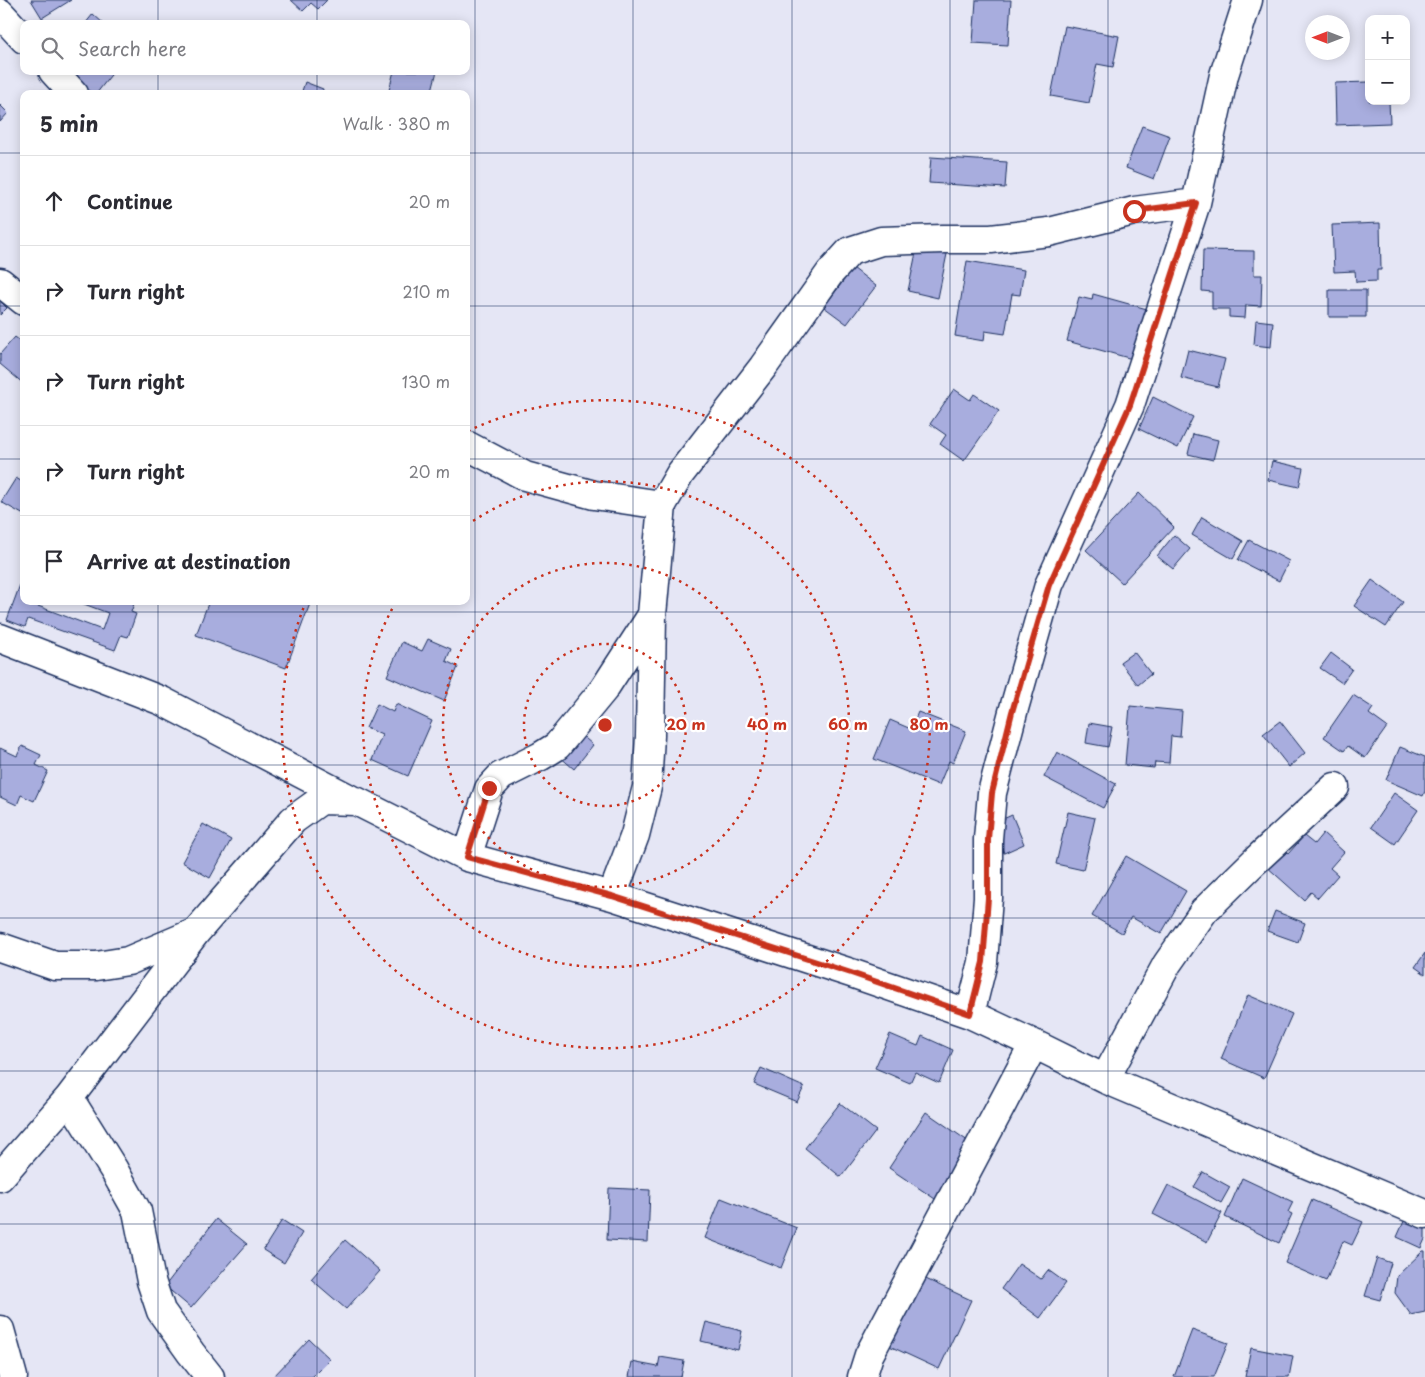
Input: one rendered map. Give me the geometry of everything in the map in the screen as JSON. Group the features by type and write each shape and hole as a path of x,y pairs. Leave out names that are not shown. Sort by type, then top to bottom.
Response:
{"street":[{"path":"970,1014 983,962 988,898 988,839 992,793 1012,712 1049,585 1130,405 1196,203 1224,75 1248,0"},
{"path":"0,13 20,35"},
{"path":"57,75 70,90"},
{"path":"612,896 635,835 647,787 650,736 652,615 662,505 680,474 763,367 830,274 850,251 882,241 991,239 1049,232 1134,211 1196,203"},
{"path":"0,282 20,298"},
{"path":"470,447 525,476 594,495 662,505"},
{"path":"467,857 489,788 501,776 557,746 604,689 652,615"},
{"path":"0,638 162,701 356,802 467,857 612,896 851,973 970,1014 1105,1079 1425,1214"},
{"path":"1105,1079 1167,964 1204,911 1334,787"},
{"path":"0,1177 69,1098 196,932 293,820 321,800 356,802"},
{"path":"0,947 56,966 96,966 128,961 196,932"},
{"path":"862,1377 869,1355 1034,1044"},
{"path":"69,1098 114,1170 137,1212 151,1281 162,1311 190,1353 210,1377"},
{"path":"0,1330 13,1377"}],"building":[{"path":"31,0 71,0 42,18"},
{"path":"291,0 327,0 318,9 311,3 303,11"},
{"path":"976,0 1011,0 1008,45 973,43"},
{"path":"93,14 100,20 88,20"},
{"path":"1065,26 1119,36 1113,67 1097,64 1089,103 1051,96"},
{"path":"70,75 111,75 99,90 88,90"},
{"path":"393,75 436,75 432,90 389,90"},
{"path":"305,82 323,89 323,90 302,90"},
{"path":"1365,82 1365,105 1389,105 1390,123 1336,125 1335,83"},
{"path":"0,105 8,113 0,122"},
{"path":"1142,126 1170,136 1154,179 1126,168"},
{"path":"931,157 1007,162 1005,188 929,183"},
{"path":"1380,223 1381,270 1377,270 1377,281 1356,282 1355,271 1334,272 1332,225"},
{"path":"918,243 948,249 938,298 908,291"},
{"path":"1203,250 1254,251 1254,275 1262,275 1261,306 1246,305 1245,318 1229,317 1229,309 1212,309 1212,292 1202,291"},
{"path":"967,261 1024,270 1020,295 1012,294 1005,334 985,331 984,341 955,336"},
{"path":"853,268 876,286 847,324 824,307"},
{"path":"1329,290 1366,290 1366,317 1329,317"},
{"path":"1093,294 1147,309 1136,360 1067,341 1079,297 1092,300"},
{"path":"0,301 7,308 0,315"},
{"path":"1256,320 1273,322 1271,347 1254,345"},
{"path":"15,337 20,341 20,381 0,364 0,354"},
{"path":"1188,350 1225,359 1218,387 1181,378"},
{"path":"954,389 970,400 974,394 999,411 964,461 940,444 946,435 930,424"},
{"path":"1153,397 1193,417 1178,448 1139,429"},
{"path":"1193,434 1218,440 1213,460 1188,454"},
{"path":"1272,461 1303,468 1299,487 1268,480"},
{"path":"16,478 20,480 20,513 1,502"},
{"path":"1139,493 1174,527 1122,583 1086,550"},
{"path":"1202,517 1243,541 1233,559 1192,535"},
{"path":"1174,535 1190,549 1173,569 1157,556"},
{"path":"1249,540 1289,561 1279,581 1238,560"},
{"path":"1372,580 1403,602 1386,627 1354,606"},
{"path":"20,585 20,605 35,605 102,630 108,613 87,605 134,605 131,612 136,614 128,637 121,635 115,650 28,619 25,627 7,620"},
{"path":"207,605 310,605 286,668 196,635"},
{"path":"428,639 451,649 446,661 458,667 444,701 387,676 402,642 422,651"},
{"path":"1134,652 1151,674 1138,685 1120,662"},
{"path":"1331,653 1352,669 1342,683 1320,668"},
{"path":"1353,695 1373,708 1369,714 1387,727 1365,758 1348,746 1344,751 1324,737"},
{"path":"377,704 393,712 396,704 432,721 408,776 372,760 382,735 366,728"},
{"path":"1130,706 1182,711 1180,737 1171,736 1169,763 1155,762 1154,768 1125,765"},
{"path":"918,712 966,731 953,763 949,761 939,785 874,759 890,720 911,729"},
{"path":"1280,721 1305,753 1289,767 1263,734"},
{"path":"1089,723 1112,727 1108,747 1086,743"},
{"path":"578,732 593,745 574,769 559,756"},
{"path":"22,746 41,755 36,765 48,771 34,801 21,795 17,805 0,797 0,748 17,756"},
{"path":"1400,747 1425,757 1425,791 1423,796 1386,780"},
{"path":"1057,752 1116,784 1103,808 1044,777"},
{"path":"1394,793 1418,810 1395,844 1371,827"},
{"path":"1068,812 1095,818 1083,870 1056,864"},
{"path":"1012,815 1024,844 1004,853 992,824"},
{"path":"203,824 231,840 210,878 182,862"},
{"path":"1323,833 1344,852 1330,868 1338,875 1318,898 1311,892 1304,900 1266,866 1281,848 1288,854 1304,836 1314,844"},
{"path":"1126,856 1186,891 1161,934 1131,917 1122,933 1092,916"},
{"path":"1275,911 1305,923 1298,942 1267,931"},
{"path":"1425,953 1425,974 1415,967"},
{"path":"1248,995 1292,1014 1264,1078 1221,1059"},
{"path":"890,1034 918,1046 922,1036 953,1050 939,1083 915,1072 910,1083 875,1068"},
{"path":"761,1068 804,1087 797,1102 754,1084"},
{"path":"840,1103 876,1131 841,1177 805,1148"},
{"path":"926,1112 975,1146 938,1201 889,1168"},
{"path":"1203,1172 1230,1187 1221,1203 1194,1187"},
{"path":"1242,1178 1293,1202 1288,1212 1292,1214 1279,1243 1225,1217"},
{"path":"1168,1185 1222,1213 1207,1242 1153,1214"},
{"path":"609,1188 650,1190 648,1242 607,1240"},
{"path":"721,1198 797,1228 781,1268 705,1238"},
{"path":"1312,1200 1363,1222 1352,1245 1343,1241 1326,1281 1285,1263"},
{"path":"216,1219 247,1244 191,1308 165,1286"},
{"path":"1405,1219 1425,1227 1425,1239 1421,1248 1397,1237"},
{"path":"282,1220 302,1233 284,1263 263,1250"},
{"path":"345,1240 380,1271 346,1309 311,1279"},
{"path":"1425,1251 1425,1312 1411,1315 1395,1293 1397,1276"},
{"path":"1377,1258 1391,1263 1380,1300 1365,1296"},
{"path":"1019,1264 1041,1279 1048,1270 1066,1283 1040,1318 1001,1289"},
{"path":"915,1274 971,1300 939,1369 883,1343"},
{"path":"706,1322 742,1331 738,1350 701,1341"},
{"path":"1192,1330 1228,1343 1214,1377 1174,1377"},
{"path":"309,1339 330,1359 312,1377 273,1377"},
{"path":"1251,1348 1293,1356 1289,1377 1245,1377"},
{"path":"660,1357 684,1361 681,1377 629,1377 632,1362 658,1367"}],"route":[{"path":"489,788 467,857 612,896 851,973 970,1014 983,962 988,898 988,839 992,793 1012,712 1049,585 1130,405 1196,203 1134,211"}]}
